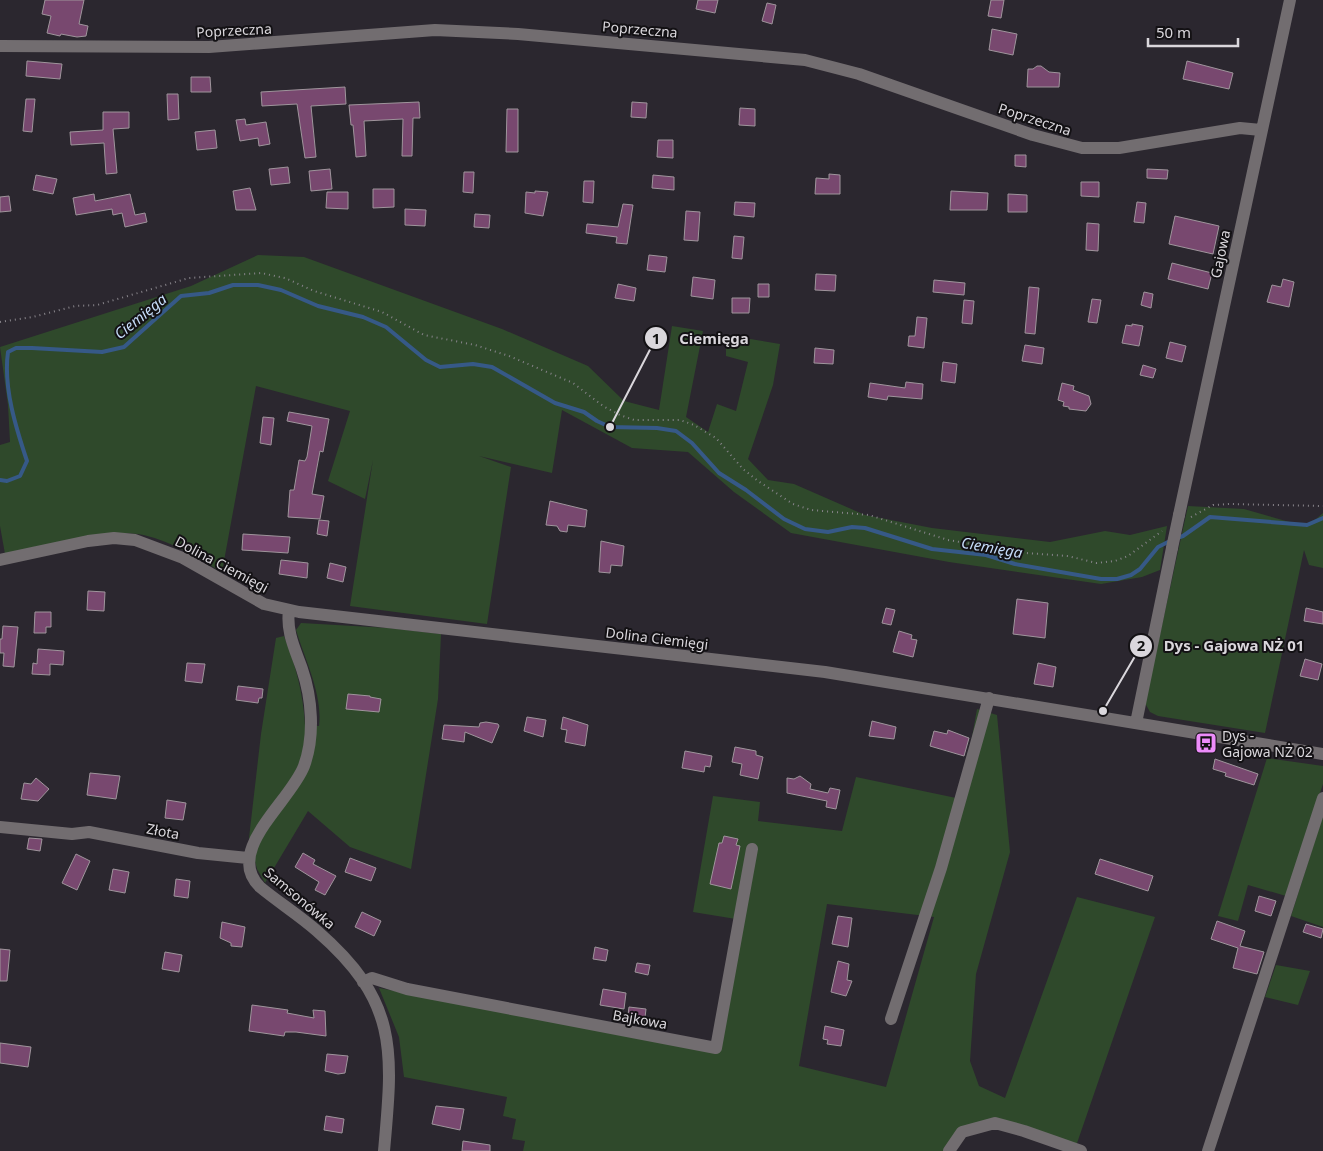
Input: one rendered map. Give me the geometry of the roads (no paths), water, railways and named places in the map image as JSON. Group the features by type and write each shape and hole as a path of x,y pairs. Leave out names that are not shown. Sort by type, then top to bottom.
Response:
{"street":[{"name":"Gajowa","path":"1136,723 1290,0"},
{"name":"Poprzeczna","path":"0,46 209,47 435,30 518,34 805,60 859,74 1033,136 1082,148 1118,148 1240,128 1261,130"},
{"name":"Dolina Ciemięgi","path":"0,560 88,541 128,539 172,553 258,601 289,610 825,672 1136,723 1247,744 1323,754"},
{"path":"248,858 254,841 295,784 307,756 310,704 306,683 288,629 289,610"},
{"path":"890,1019 941,868 989,698"},
{"path":"1208,1151 1323,798"},
{"name":"Złota","path":"0,827 72,834 89,832 198,853 248,858"},
{"name":"Bajkowa","path":"363,982 372,978 407,989 716,1048 752,849"},
{"name":"Samsonówka","path":"248,858 250,875 256,883 325,938 345,958 363,982 378,1009 389,1052 390,1086 384,1151"},
{"path":"950,1151 962,1132 995,1123 1081,1151"}],"waterway":[{"name":"Ciemięga","path":"0,480 7,481 20,476 27,461 9,393 7,379 8,352 16,348 102,352 124,347 181,296 209,293 233,285 258,285 281,290 318,306 363,317 386,327 426,360 440,367 473,364 492,367 555,403 584,412 610,427 657,428 676,431 692,443 719,473 746,490 784,519 805,529 828,532 852,527 865,528 932,549 986,555 1015,564 1101,579 1117,579 1131,575 1140,569 1158,547 1170,541"},
{"name":"Ciemięga","path":"1177,538 1183,536 1210,517 1307,525 1323,518"}],"place":[{"name":"Ciemięga","path":"610,427"},
{"name":"Dys - Gajowa NŻ 01","path":"1103,711"},
{"name":"Dys - Gajowa NŻ 02","path":"1206,743"}]}
